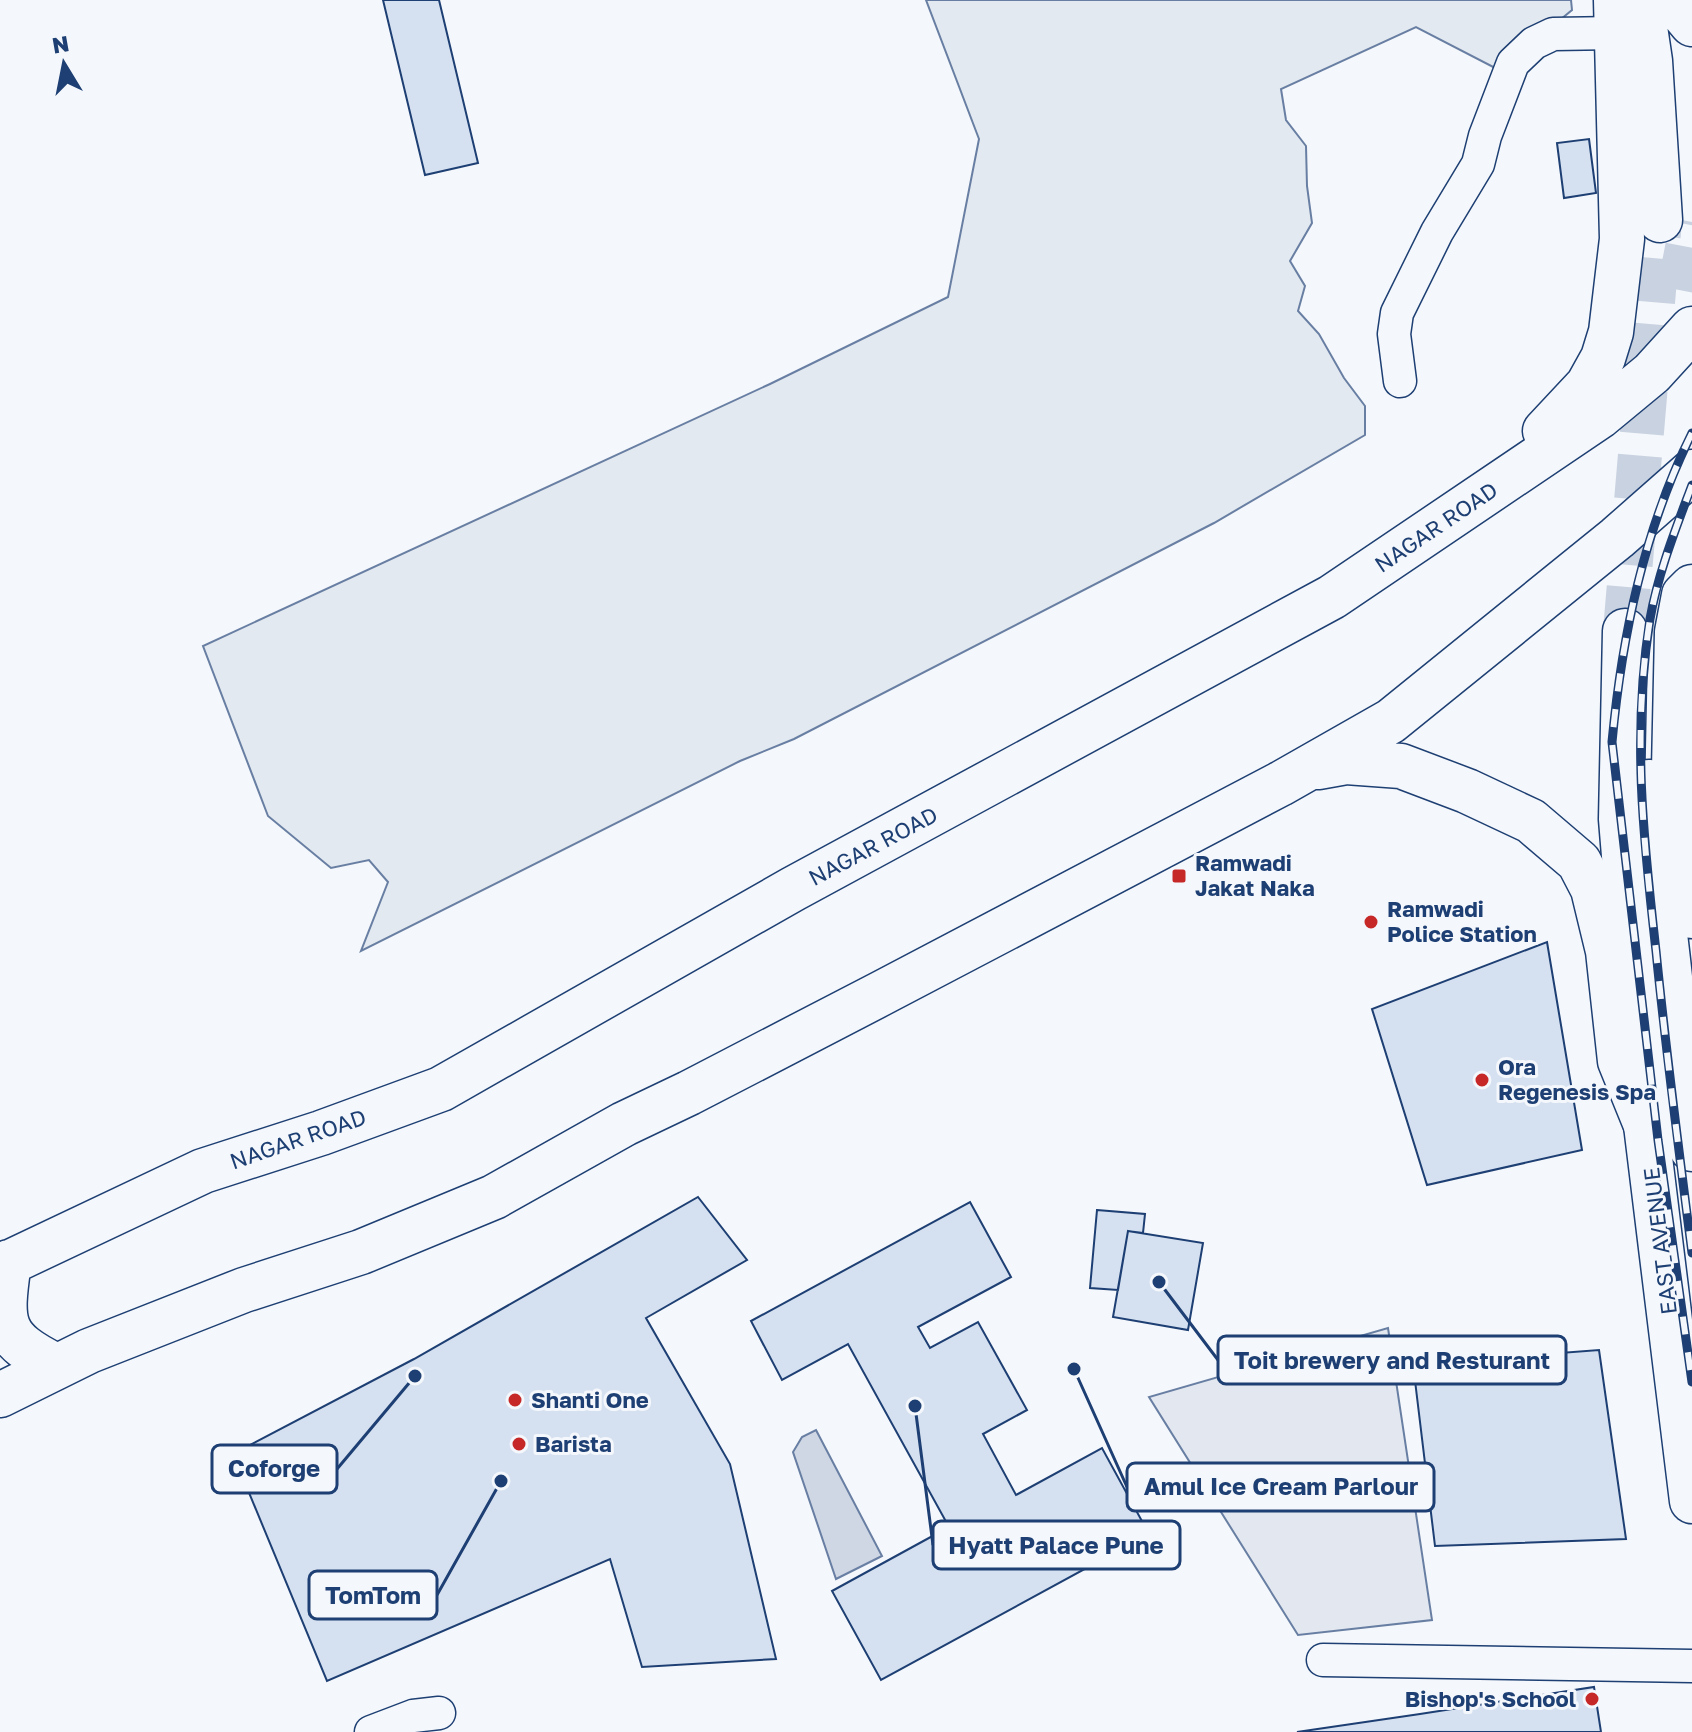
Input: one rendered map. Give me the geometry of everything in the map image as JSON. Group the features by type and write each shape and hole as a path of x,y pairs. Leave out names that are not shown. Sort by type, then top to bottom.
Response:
{"main road":[{"path":"1672,0 1692,24"},
{"path":"1625,11 1650,61 1660,220"},
{"path":"1489,491 1588,385 1603,358 1611,332 1622,239 1625,11"},
{"name":"NAGAR ROAD","path":"4,1265 203,1171 441,1089 793,889 1332,597 1600,416 1652,373 1692,329"},
{"path":"0,1395 56,1366 244,1290 361,1252 494,1197 624,1124 867,1001 1305,770 1391,721 1617,538 1692,472"},
{"path":"1692,587 1684,595 1677,632 1673,786 1673,815 1692,916"},
{"name":"EAST AVENUE","path":"1640,631 1647,807 1657,863 1677,1138 1692,1501"},
{"path":"1305,770 1346,762 1401,766 1467,791 1531,821 1579,862 1593,889 1608,951 1620,1061 1677,1138"},
{"path":"4,1265 1,1307 6,1330 23,1351 56,1366"}],"street":[{"path":"1400,381 1394,334 1397,313 1437,232 1478,164 1485,136 1513,63 1534,43 1553,34 1625,11"},
{"path":"1323,1660 1692,1666"},
{"path":"371,1732 413,1716 439,1713"}],"shaded area":[{"path":"926,0 1571,0 1572,10 1499,70 1416,27 1281,89 1286,120 1306,146 1312,223 1290,261 1305,286 1298,311 1319,334 1344,378 1365,406 1365,435 1214,523 794,739 740,761 361,951 388,882 369,860 331,868 268,816 203,646 770,384 948,297 979,139"},
{"path":"1388,1328 1432,1620 1298,1635 1149,1397"},
{"path":"816,1430 882,1556 836,1579 793,1452 802,1437"}],"building":[{"path":"383,0 439,0 478,163 425,175"},
{"path":"1589,139 1596,193 1564,198 1557,143"},
{"name":"Ora Regenesis Spa","path":"1547,942 1582,1150 1427,1185 1372,1009"},
{"name":"Shanti One","path":"698,1197 747,1260 646,1318 730,1464 776,1659 642,1667 610,1559 327,1681 233,1454 414,1359"},
{"path":"970,1202 1011,1277 918,1327 930,1348 978,1322 1027,1410 983,1434 1016,1495 1102,1448 1149,1534 881,1680 832,1591 949,1527 848,1344 782,1380 751,1321"},
{"path":"1097,1210 1145,1214 1143,1233 1128,1231 1118,1290 1090,1288"},
{"path":"1128,1231 1203,1243 1188,1330 1113,1317"},
{"path":"1599,1350 1626,1539 1435,1546 1413,1364"},
{"name":"Bishop's School","path":"1594,1687 1601,1732 1297,1732 1420,1714"}],"tunnel":[{"path":"1625,631 1660,220"},
{"path":"1679,290 1692,222"}],"railway":[{"path":"1692,433 1648,545 1629,623 1612,742 1658,1140 1692,1382"},
{"path":"1692,485 1653,602 1645,662 1641,744 1647,867 1692,1253"}],"place":[{"name":"Ramwadi Jakat Naka","path":"1179,876"},
{"name":"Ramwadi Police Station","path":"1371,922"},
{"name":"Ora Regenesis Spa","path":"1482,1080"},
{"name":"Toit brewery and Resturant","path":"1159,1282"},
{"name":"Amul Ice Cream Parlour","path":"1074,1369"},
{"name":"Coforge","path":"415,1376"},
{"name":"Shanti One","path":"515,1400"},
{"name":"Hyatt Palace Pune","path":"915,1406"},
{"name":"Barista","path":"519,1444"},
{"name":"TomTom","path":"501,1481"},
{"name":"Bishop's School","path":"1592,1699"}]}
